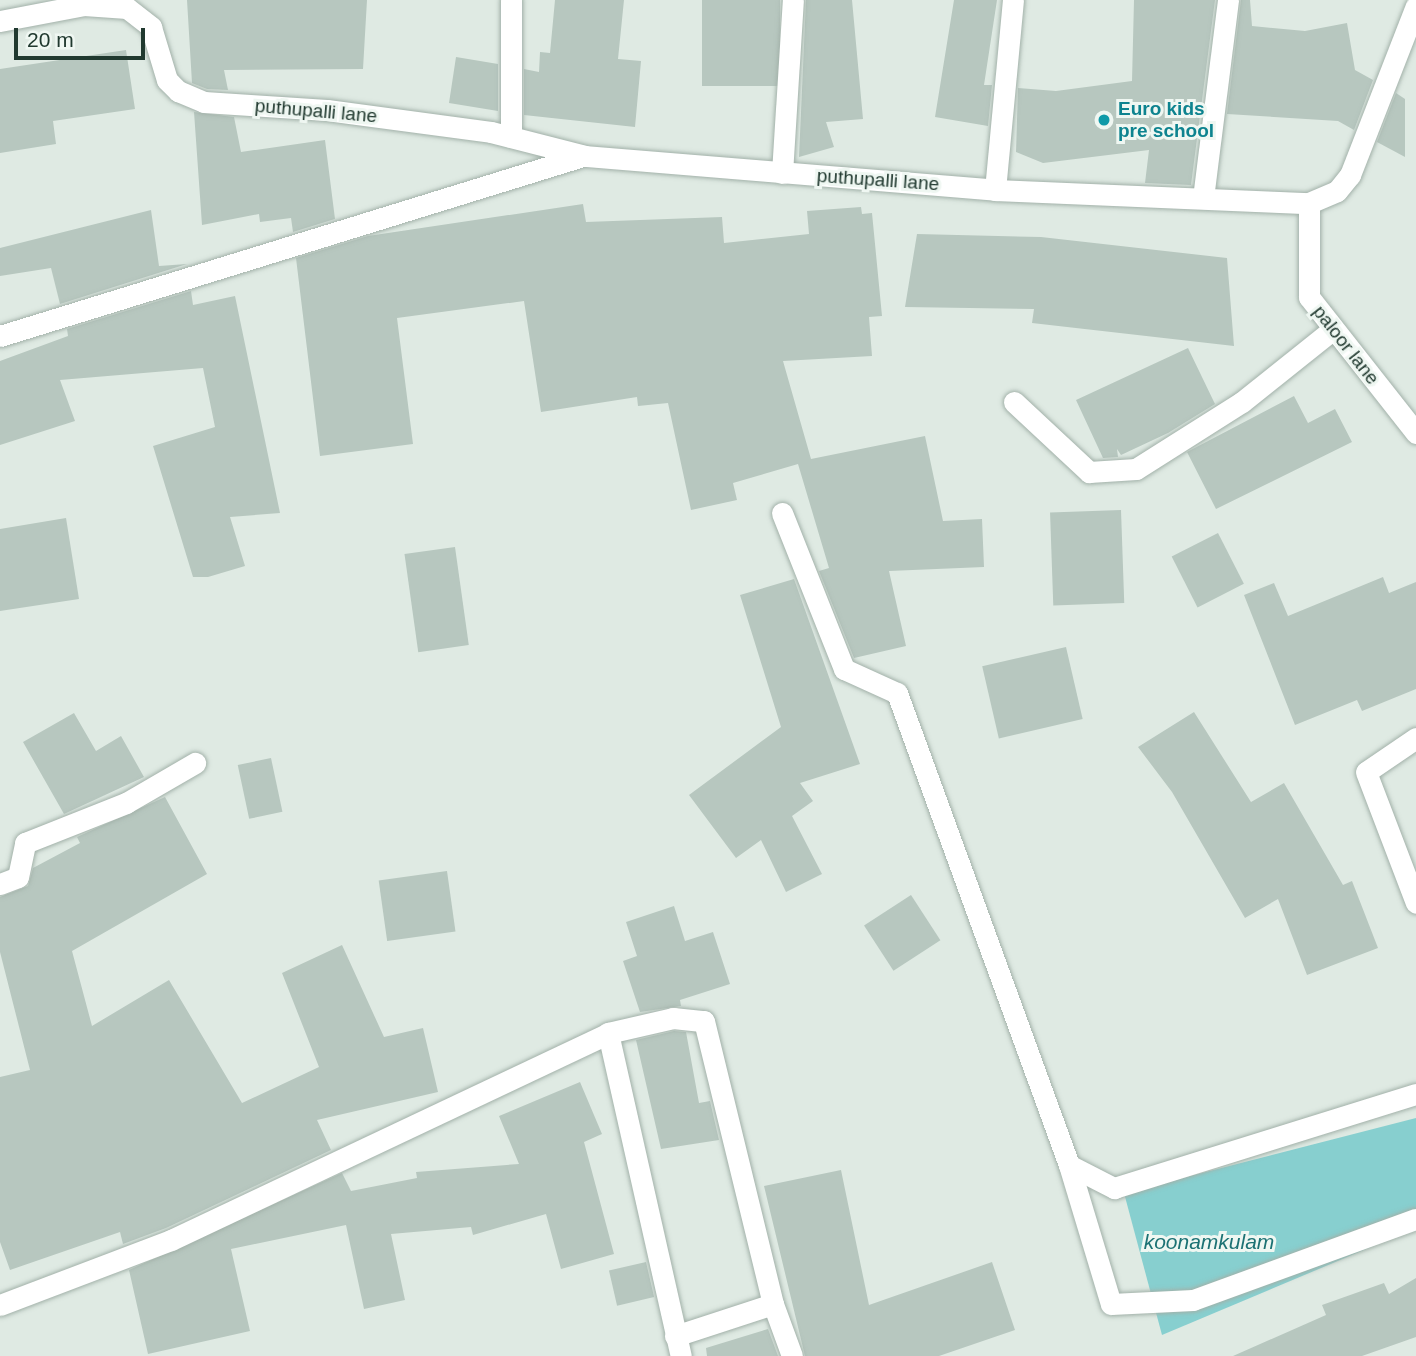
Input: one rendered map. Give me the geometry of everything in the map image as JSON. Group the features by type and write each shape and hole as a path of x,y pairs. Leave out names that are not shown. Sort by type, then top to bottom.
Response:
{"street":[{"path":"511,0 511,137"},
{"path":"782,173 793,0"},
{"path":"995,190 1013,0"},
{"path":"1203,198 1228,0"},
{"path":"0,20 100,3"},
{"name":"puthupalli lane","path":"100,3 142,14 167,80 189,96 219,103 327,110 511,137 585,156 995,190 1309,203 1337,191 1350,176 1416,6"},
{"path":"0,336 585,156"},
{"name":"paloor lane","path":"1309,203 1309,297 1331,331 1416,433"},
{"path":"1014,402 1089,472 1136,469 1242,402 1331,331"},
{"path":"782,513 844,669 897,693 1069,1165 1111,1304 1193,1300 1416,1219"},
{"path":"1416,738 1366,772 1416,903"},
{"path":"0,884 18,877 25,843 125,803 195,764"},
{"path":"0,1305 172,1240 608,1034 673,1018 704,1021 774,1304 792,1356"},
{"path":"608,1034 678,1346 774,1304"},
{"path":"1069,1165 1114,1188 1416,1094"}],"water":[{"name":"koonamkulam","path":"1416,1118 1416,1228 1162,1335 1124,1193"}],"building":[{"path":"187,0 367,0 363,69 224,70 228,90 207,89 192,83"},
{"path":"555,0 624,0 618,59 641,61 635,127 524,115 524,69 539,72 540,52 550,53"},
{"path":"702,0 780,0 780,86 702,86"},
{"path":"806,0 852,0 863,119 826,122 834,147 799,157"},
{"path":"954,0 997,0 984,85 992,85 988,126 935,117"},
{"path":"1134,0 1215,0 1191,185 1145,183 1149,150 1043,163 1016,152 1018,88 1056,91 1132,81"},
{"path":"1241,0 1250,0 1252,26 1305,31 1347,23 1355,70 1373,80 1354,130 1338,121 1227,114"},
{"path":"126,50 135,109 53,121 56,144 0,153 0,69"},
{"path":"456,57 498,64 498,111 449,103"},
{"path":"1396,93 1405,99 1405,157 1377,142"},
{"path":"194,112 234,117 241,152 325,140 335,219 293,232 291,218 260,222 259,214 202,225"},
{"path":"583,204 586,222 722,217 724,243 809,234 807,211 861,207 862,214 872,213 882,316 869,317 872,356 783,361 811,459 925,436 943,521 982,519 984,567 889,571 906,646 854,658 819,571 829,568 798,464 733,483 737,500 691,510 668,403 638,406 637,397 541,412 524,301 397,318 413,444 320,456 296,258 368,236"},
{"path":"151,210 159,266 187,264 60,304 51,268 0,276 0,248"},
{"path":"917,234 1041,237 1227,258 1234,346 1032,323 1034,309 905,307"},
{"path":"191,291 193,305 235,296 280,513 230,517 245,566 208,577 193,577 153,446 215,427 203,368 60,380 75,421 0,445 0,361 68,336 67,329"},
{"path":"1188,348 1215,404 1168,433 1121,455 1117,449 1118,457 1103,458 1076,400"},
{"path":"1294,396 1308,423 1335,409 1352,442 1216,509 1187,452"},
{"path":"1121,510 1124,603 1053,605 1050,512"},
{"path":"66,518 79,599 0,611 0,529"},
{"path":"1218,533 1244,584 1198,607 1172,557"},
{"path":"455,547 469,645 418,652 404,554"},
{"path":"1383,577 1389,593 1416,582 1416,689 1362,711 1357,700 1295,725 1244,595 1274,583 1288,616"},
{"path":"794,579 860,764 800,783 813,801 792,816 822,874 786,892 761,840 736,858 689,795 781,727 740,595"},
{"path":"1066,647 1083,719 999,738 982,666"},
{"path":"1194,712 1251,802 1284,783 1343,885 1352,881 1378,948 1307,975 1278,899 1245,918 1172,792 1138,747"},
{"path":"74,713 96,751 121,736 144,777 64,814 23,742"},
{"path":"271,758 282,812 249,819 238,765"},
{"path":"165,797 207,874 72,951 92,1026 169,980 242,1103 319,1067 282,973 342,945 384,1037 423,1028 438,1092 317,1120 331,1150 166,1228 123,1244 120,1232 10,1270 0,1242 0,1077 30,1070 0,952 0,897 28,886 33,868 80,843 77,837"},
{"path":"447,871 455,931 387,941 379,881"},
{"path":"911,895 940,940 893,971 864,925"},
{"path":"674,906 685,941 713,932 730,984 680,1000 681,1006 640,1012 623,961 637,956 626,922"},
{"path":"674,1031 686,1032 699,1103 710,1101 719,1140 661,1149 636,1040"},
{"path":"580,1082 602,1134 584,1142 614,1254 561,1269 546,1214 473,1235 471,1227 391,1234 405,1300 364,1309 346,1225 231,1249 250,1331 148,1354 129,1270 342,1173 351,1191 417,1178 416,1172 519,1164 499,1116"},
{"path":"841,1170 869,1305 992,1262 1015,1330 939,1356 805,1356 764,1186"},
{"path":"646,1262 654,1297 617,1306 609,1271"},
{"path":"1416,1278 1416,1337 1362,1356 1233,1356 1326,1315 1322,1305 1384,1283 1389,1294"},
{"path":"768,1329 778,1356 707,1356 706,1348"}],"place":[{"name":"Euro kids pre school","path":"1104,120"}]}
